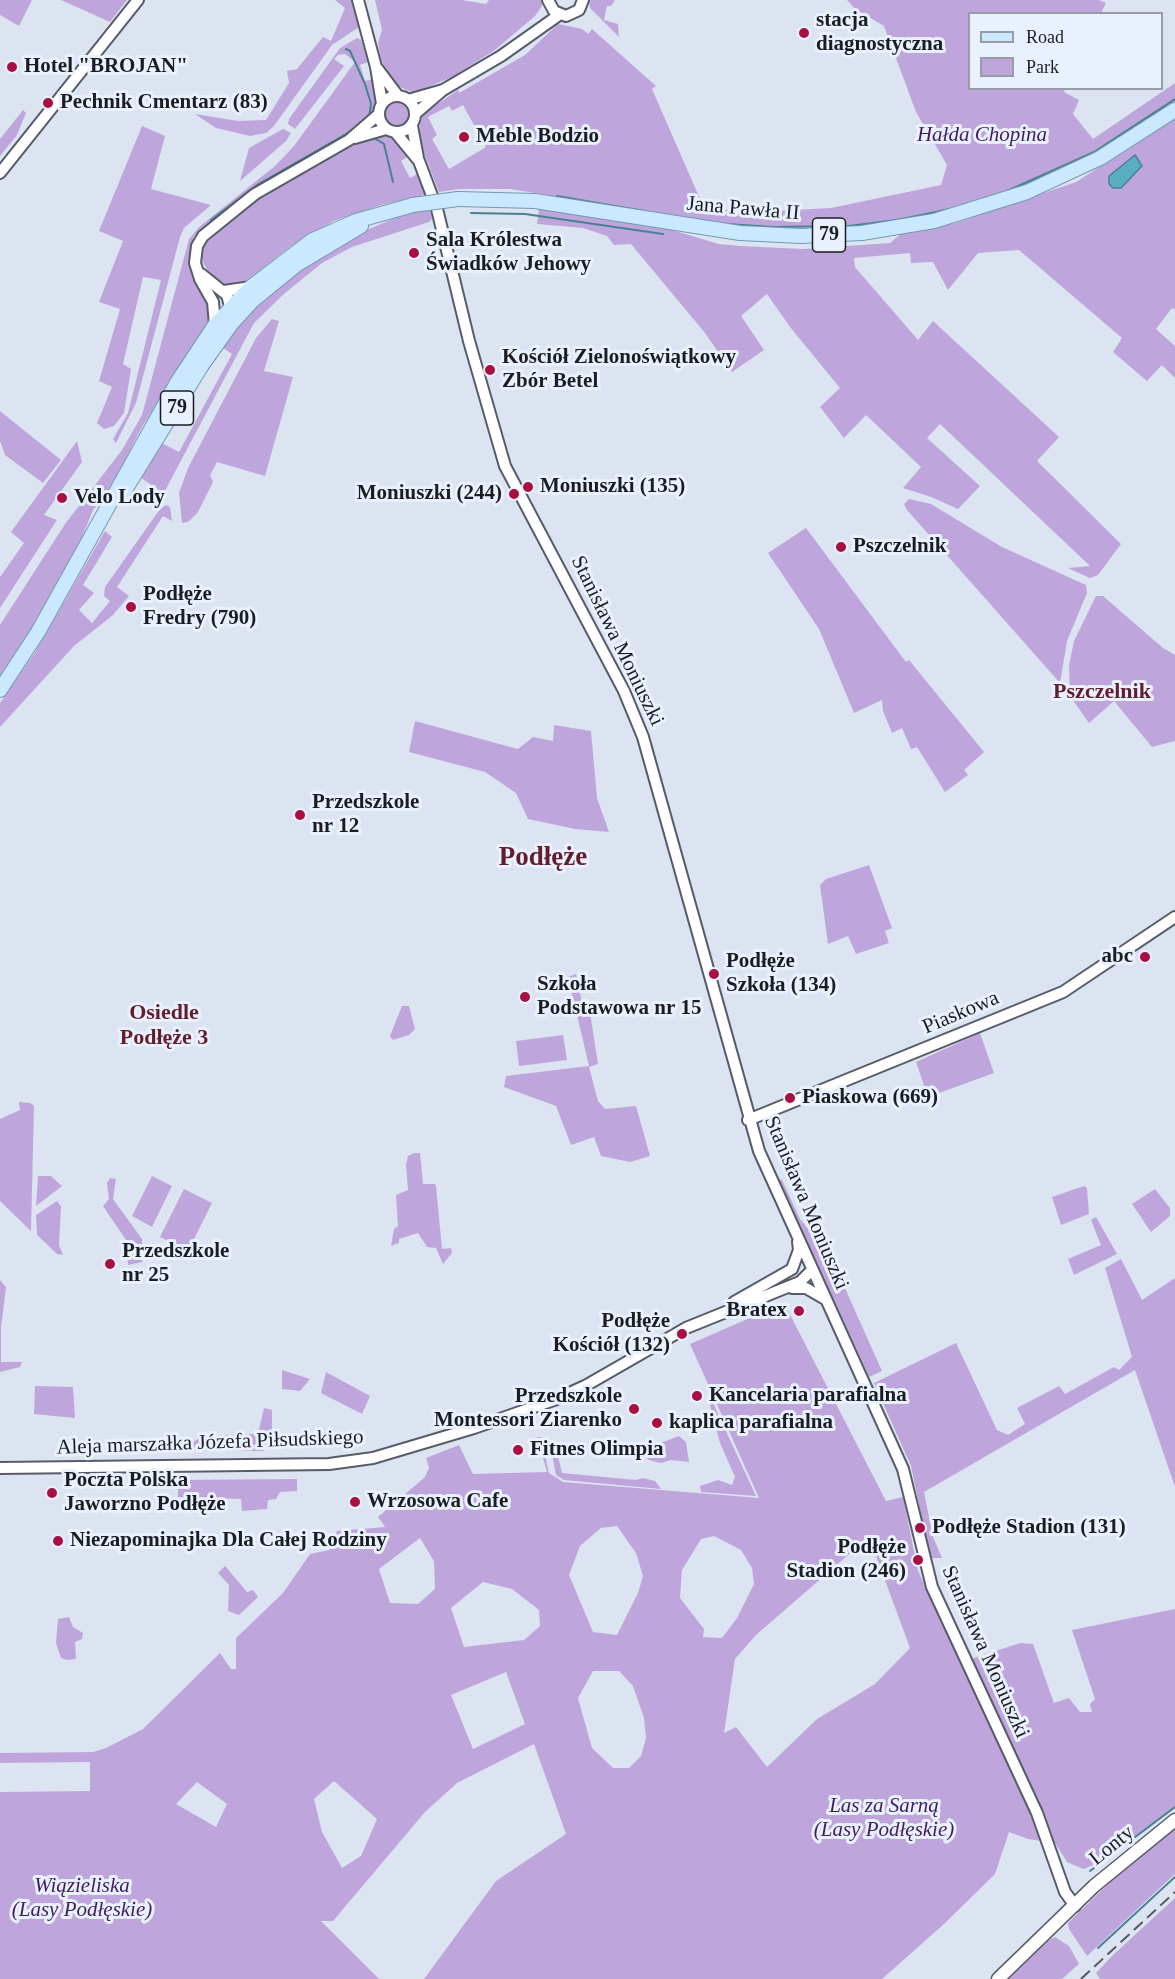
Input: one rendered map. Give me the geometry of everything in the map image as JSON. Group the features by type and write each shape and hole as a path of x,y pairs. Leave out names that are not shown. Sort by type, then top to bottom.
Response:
{"main road":[{"name":"Jana Pawła II","path":"0,690 38,632 102,521 114,493 178,381 215,325 251,286 284,260 326,233 363,218 412,205 458,199 535,201 740,233 801,236 862,233 934,221 1027,192 1100,158 1175,110"},
{"name":"Jana Pawła II","path":"102,521 138,473 202,365 232,323 249,304 296,265 340,237 391,212"},
{"name":"Lonty","path":"998,1979 1111,1871 1175,1820"}],"street":[{"path":"0,173 138,0"},
{"path":"358,0 376,67 381,123 418,161"},
{"path":"418,161 412,126 415,114 443,90 501,56 559,15 573,14 579,10 583,0"},
{"path":"531,33 549,3 559,15"},
{"path":"376,67 415,114"},
{"path":"215,325 213,302 198,272 196,250 206,233 268,186 348,140 381,109 389,98 403,98 443,90"},
{"path":"348,140 412,126"},
{"name":"Stanisława Moniuszki","path":"418,161 442,227 487,406 505,466 624,691 643,736 748,1120 759,1151 903,1469 932,1587 1032,1803 1065,1892 1075,1906"},
{"path":"198,272 224,291 231,307 232,323"},
{"path":"224,291 251,286"},
{"path":"213,302 231,307 249,304"},
{"name":"Piaskowa","path":"748,1120 1064,992 1175,917"},
{"path":"798,1239 796,1260 781,1284 806,1288 825,1299"},
{"name":"Aleja marszałka Józefa Piłsudskiego","path":"0,1468 329,1464 374,1458 474,1428 554,1400 686,1328 781,1284 806,1278 812,1270"}],"green space":[{"path":"0,0 32,0 19,26 0,15"},
{"path":"61,0 127,0 110,22"},
{"path":"335,0 353,0 359,27 332,45 274,126 266,133 250,136 216,128 195,114 238,121 266,120 289,83 287,71 297,69 323,37 331,41 345,8"},
{"path":"375,0 462,0 486,4 489,0 542,0 542,6 535,16 495,50 452,77 414,93 395,85 381,60 378,43 382,30"},
{"path":"589,0 615,0 611,6 607,6 604,20 618,24 619,37 590,8"},
{"name":"Hałda Chopina","path":"847,0 1099,0 1106,3 1102,12 968,12 968,90 1065,90 1064,92 1079,100 1073,114 1093,139 1175,83 1175,103 1101,152 1053,176 982,203 981,198 951,210 873,224 799,227 723,224 510,189 460,189 439,192 417,135 423,114 458,90 459,93 525,55 558,24 582,29 588,34 592,29 656,86 652,89 704,208 754,212 831,208 941,185 947,165 916,112 884,26 855,9","holes":["463,105 486,147 449,169 432,139 437,135 428,117 449,106 452,111"]},
{"path":"357,38 361,40 368,62 360,65 365,81 374,79 380,102 374,113 353,130 257,185 194,236 189,260 192,273 209,299 211,319 142,427 108,493 93,510 77,550 23,645 0,679 0,625 65,524 122,450 142,415 189,239 199,227 275,166 294,146 355,62 345,54 338,55 334,59 344,66 295,129 288,124 289,119 340,48"},
{"path":"397,102 406,106 410,115 406,124 397,128 388,124 384,115 388,106"},
{"path":"23,110 26,113 17,135 0,156 0,139"},
{"path":"1175,118 1175,310 1172,308 1156,329 1175,346 1175,378 1162,365 1147,381 1113,352 1122,338 1019,250 978,253 948,290 933,262 911,263 910,253 854,258 855,267 918,340 933,321 1059,437 1037,461 1121,544 1098,575 1090,578 1068,568 1090,566 940,424 927,438 980,486 958,509 903,488 921,467 866,415 844,438 820,407 840,388 790,327 767,294 741,316 764,350 732,372 705,333 631,244 614,245 607,236 583,228 537,224 539,208 672,230 719,244 803,249 890,243 901,234 956,223 1076,182"},
{"path":"142,126 165,136 151,189 211,205 184,228 180,237 136,403 116,443 113,439 128,413 161,280 143,277 123,364 131,369 124,413 114,426 104,429 97,423 112,387 99,381 120,309 99,302 123,241 99,231"},
{"path":"283,129 291,133 286,141 240,181 249,148"},
{"path":"384,134 396,138 409,156 401,161 410,178 417,174 425,195 381,205 334,221 291,246 240,286 231,288 212,278 201,259 202,250 210,237 264,195 358,141"},
{"path":"429,208 432,219 429,222 352,247 322,263 285,293 254,323 159,502 155,498 159,490 141,478 162,443 179,452 232,354 220,346 243,318 288,276 354,235 410,212"},
{"path":"272,319 279,321 264,371 293,377 265,476 217,462 210,475 213,482 198,512 188,522 182,523 179,493 188,468 256,338"},
{"path":"0,411 61,460 43,483 5,455 0,441"},
{"path":"77,441 82,462 44,515 57,520 0,608 0,577 24,543 11,532"},
{"path":"909,499 931,504 1002,547 1086,585 1087,593 1067,641 1060,683 907,510 904,504"},
{"path":"166,505 170,507 172,521 163,516 117,587 129,596 113,615 74,646 0,727 0,703 34,654 105,531 112,537 83,585 94,593 79,610 92,623 110,601 104,596 105,587 160,509"},
{"path":"806,528 906,662 909,660 984,752 964,770 968,775 945,792 917,747 911,749 902,728 892,733 883,711 882,700 854,713 819,629 768,553"},
{"path":"1096,596 1103,596 1163,648 1175,655 1175,741 1152,747 1114,701 1089,723 1070,696 1069,665 1074,641"},
{"path":"415,721 518,749 533,737 553,741 554,725 591,731 597,798 609,832 575,829 528,819 516,793 485,772 409,752"},
{"path":"869,865 892,928 885,931 889,943 856,954 848,936 828,944 820,885 826,879"},
{"path":"576,974 584,1012 590,1013 598,1064 589,1067 598,1101 605,1109 636,1106 650,1156 630,1162 601,1156 594,1137 571,1145 556,1106 504,1087 506,1076 589,1066 568,977"},
{"path":"402,1006 409,1006 415,1029 409,1035 393,1040 390,1036"},
{"path":"980,1033 994,1073 928,1097 916,1062"},
{"path":"563,1035 567,1060 519,1066 516,1041"},
{"path":"19,1102 30,1103 34,1106 31,1231 0,1201 0,1119 20,1110"},
{"path":"420,1153 423,1184 435,1184 436,1186 442,1249 451,1248 452,1253 443,1264 436,1248 427,1247 418,1233 399,1239 399,1243 391,1246 394,1229 398,1226 396,1195 408,1190 406,1165 408,1156"},
{"path":"38,1176 51,1176 62,1186 36,1206"},
{"path":"152,1176 172,1186 152,1227 132,1216"},
{"path":"110,1178 116,1179 113,1199 142,1239 142,1262 128,1265 126,1240 103,1206 109,1199 107,1183"},
{"path":"779,1179 782,1180 800,1219 814,1236 830,1268 836,1268 882,1371 869,1377"},
{"path":"1084,1186 1087,1188 1089,1214 1061,1225 1052,1197"},
{"path":"184,1189 212,1203 188,1251 160,1237"},
{"path":"1155,1189 1170,1208 1170,1216 1151,1232 1132,1204"},
{"path":"57,1201 61,1206 59,1245 63,1255 57,1254 37,1235 36,1215"},
{"path":"1096,1217 1117,1254 1074,1275 1068,1259 1101,1245 1091,1220"},
{"path":"1121,1259 1142,1300 1175,1278 1175,1487 1135,1370 924,1492 933,1537 942,1558 930,1558 911,1466 874,1383 956,1343 997,1430 1008,1435 1025,1424 1017,1408 1059,1386 1065,1394 1114,1367 1119,1370 1132,1357 1105,1268"},
{"path":"0,1280 6,1287 1,1328 1,1362 22,1362 20,1367 0,1372"},
{"name":"Las za Sarną (Lasy Podłęskie)","path":"784,1303 886,1501 903,1497 918,1571 962,1662 1020,1643 1033,1644 1054,1703 1069,1698 1080,1712 1092,1712 1090,1704 1095,1699 1072,1630 1175,1609 1175,1807 1097,1864 1083,1869 1067,1862 1055,1843 1028,1839 1009,1832 995,1874 944,1924 882,1979 424,1979 496,1881 566,1834 534,1744 457,1783 425,1812 333,1921 321,1921 379,1979 0,1979 0,1792 90,1791 90,1762 0,1763 0,1753 93,1752 106,1748 143,1729 220,1653 231,1669 236,1669 236,1638 283,1593 310,1554 329,1550 337,1531 385,1527 378,1517 425,1477 429,1468 426,1458 459,1445 473,1474 547,1472 537,1437 541,1437 549,1473 563,1482 759,1498 690,1344","holes":["617,1526 636,1553 643,1576 638,1593 617,1635 593,1632 569,1575 580,1546 601,1528","714,1536 741,1550 752,1568 754,1584 737,1618 722,1638 703,1637 704,1629 680,1598 682,1570 701,1539","869,1537 910,1648 875,1684 817,1719 767,1767 736,1727 724,1733 735,1659 756,1635","420,1538 434,1561 435,1589 418,1604 390,1603 379,1569","483,1582 512,1589 539,1610 540,1626 524,1640 464,1647 451,1608","593,1671 619,1671 633,1686 644,1718 646,1738 641,1756 629,1768 613,1768 592,1748 578,1698","506,1672 525,1724 473,1749 451,1695","334,1781 377,1819 361,1856 342,1868 322,1832 314,1799","197,1782 227,1804 216,1827 176,1804"]},
{"path":"282,1370 310,1379 300,1391 282,1389"},
{"path":"326,1372 370,1396 362,1414 321,1393"},
{"path":"35,1386 73,1387 75,1418 34,1414"},
{"path":"713,1403 756,1496 701,1492 700,1486 718,1480 732,1485 735,1477 720,1443 710,1405"},
{"path":"264,1408 272,1410 272,1439 263,1451 180,1450 203,1436 258,1434"},
{"path":"679,1436 686,1442 689,1462 671,1460 661,1463 649,1460 639,1451"},
{"path":"550,1443 556,1448 562,1473 636,1480 643,1478 655,1481 661,1489 564,1480 556,1475"},
{"path":"297,1479 297,1491 280,1492 276,1499 268,1500 267,1509 242,1511 241,1499 178,1497 178,1480"},
{"path":"225,1566 247,1592 253,1590 258,1597 239,1615 228,1611 229,1585 218,1573"},
{"path":"69,1617 73,1627 83,1633 82,1639 75,1642 76,1659 68,1660 61,1658 56,1643 58,1619"},
{"path":"1175,1828 1175,1874 1087,1956 1069,1929 1068,1923 1127,1865"},
{"path":"1175,1898 1175,1979 1100,1979 1096,1973"},
{"path":"1055,1937 1069,1946 1079,1964 1062,1979 1007,1979 1045,1942"}],"water":[{"path":"1135,155 1142,166 1121,188 1113,188 1109,184 1109,176"}],"waterway":[{"path":"346,49 350,51 365,84 371,104 369,118"},
{"path":"1007,191 1094,152 1175,99"},
{"path":"211,220 257,185 353,130"},
{"path":"374,138 384,144 393,182"},
{"path":"239,214 265,194"},
{"path":"557,196 644,211"},
{"path":"727,224 774,227 848,226 897,220 950,209"},
{"path":"471,213 525,214 663,234"},
{"path":"1090,1871 1175,1807"},
{"path":"1098,1948 1175,1877"}],"railway":[{"path":"1081,1979 1175,1892"}],"place":[{"name":"stacja diagnostyczna","path":"804,33"},
{"name":"Hotel \"BROJAN\"","path":"12,67"},
{"name":"Pechnik Cmentarz (83)","path":"48,103"},
{"name":"Meble Bodzio","path":"464,137"},
{"name":"Sala Królestwa Świadków Jehowy","path":"414,253"},
{"name":"Kościół Zielonoświątkowy Zbór Betel","path":"490,370"},
{"name":"Moniuszki (135)","path":"528,487"},
{"name":"Moniuszki (244)","path":"514,494"},
{"name":"Velo Lody","path":"62,498"},
{"name":"Pszczelnik","path":"841,547"},
{"name":"Podłęże Fredry (790)","path":"131,607"},
{"name":"Przedszkole nr 12","path":"300,815"},
{"name":"abc","path":"1145,957"},
{"name":"Podłęże Szkoła (134)","path":"714,974"},
{"name":"Szkoła Podstawowa nr 15","path":"525,997"},
{"name":"Piaskowa (669)","path":"790,1098"},
{"name":"Przedszkole nr 25","path":"110,1264"},
{"name":"Bratex","path":"799,1311"},
{"name":"Podłęże Kościół (132)","path":"682,1334"},
{"name":"Kancelaria parafialna","path":"697,1396"},
{"name":"Przedszkole Montessori Ziarenko","path":"634,1409"},
{"name":"kaplica parafialna","path":"657,1423"},
{"name":"Fitnes Olimpia","path":"518,1450"},
{"name":"Poczta Polska Jaworzno Podłęże","path":"52,1493"},
{"name":"Wrzosowa Cafe","path":"355,1502"},
{"name":"Podłęże Stadion (131)","path":"920,1528"},
{"name":"Niezapominajka Dla Całej Rodziny","path":"58,1541"},
{"name":"Podłęże Stadion (246)","path":"918,1560"}],"district":[{"name":"Pszczelnik","path":"1102,692"},
{"name":"Podłęże","path":"543,858"},
{"name":"Osiedle Podłęże 3","path":"164,1026"}],"park label":[{"name":"Wiązieliska (Lasy Podłęskie)","path":"82,1898"}]}
